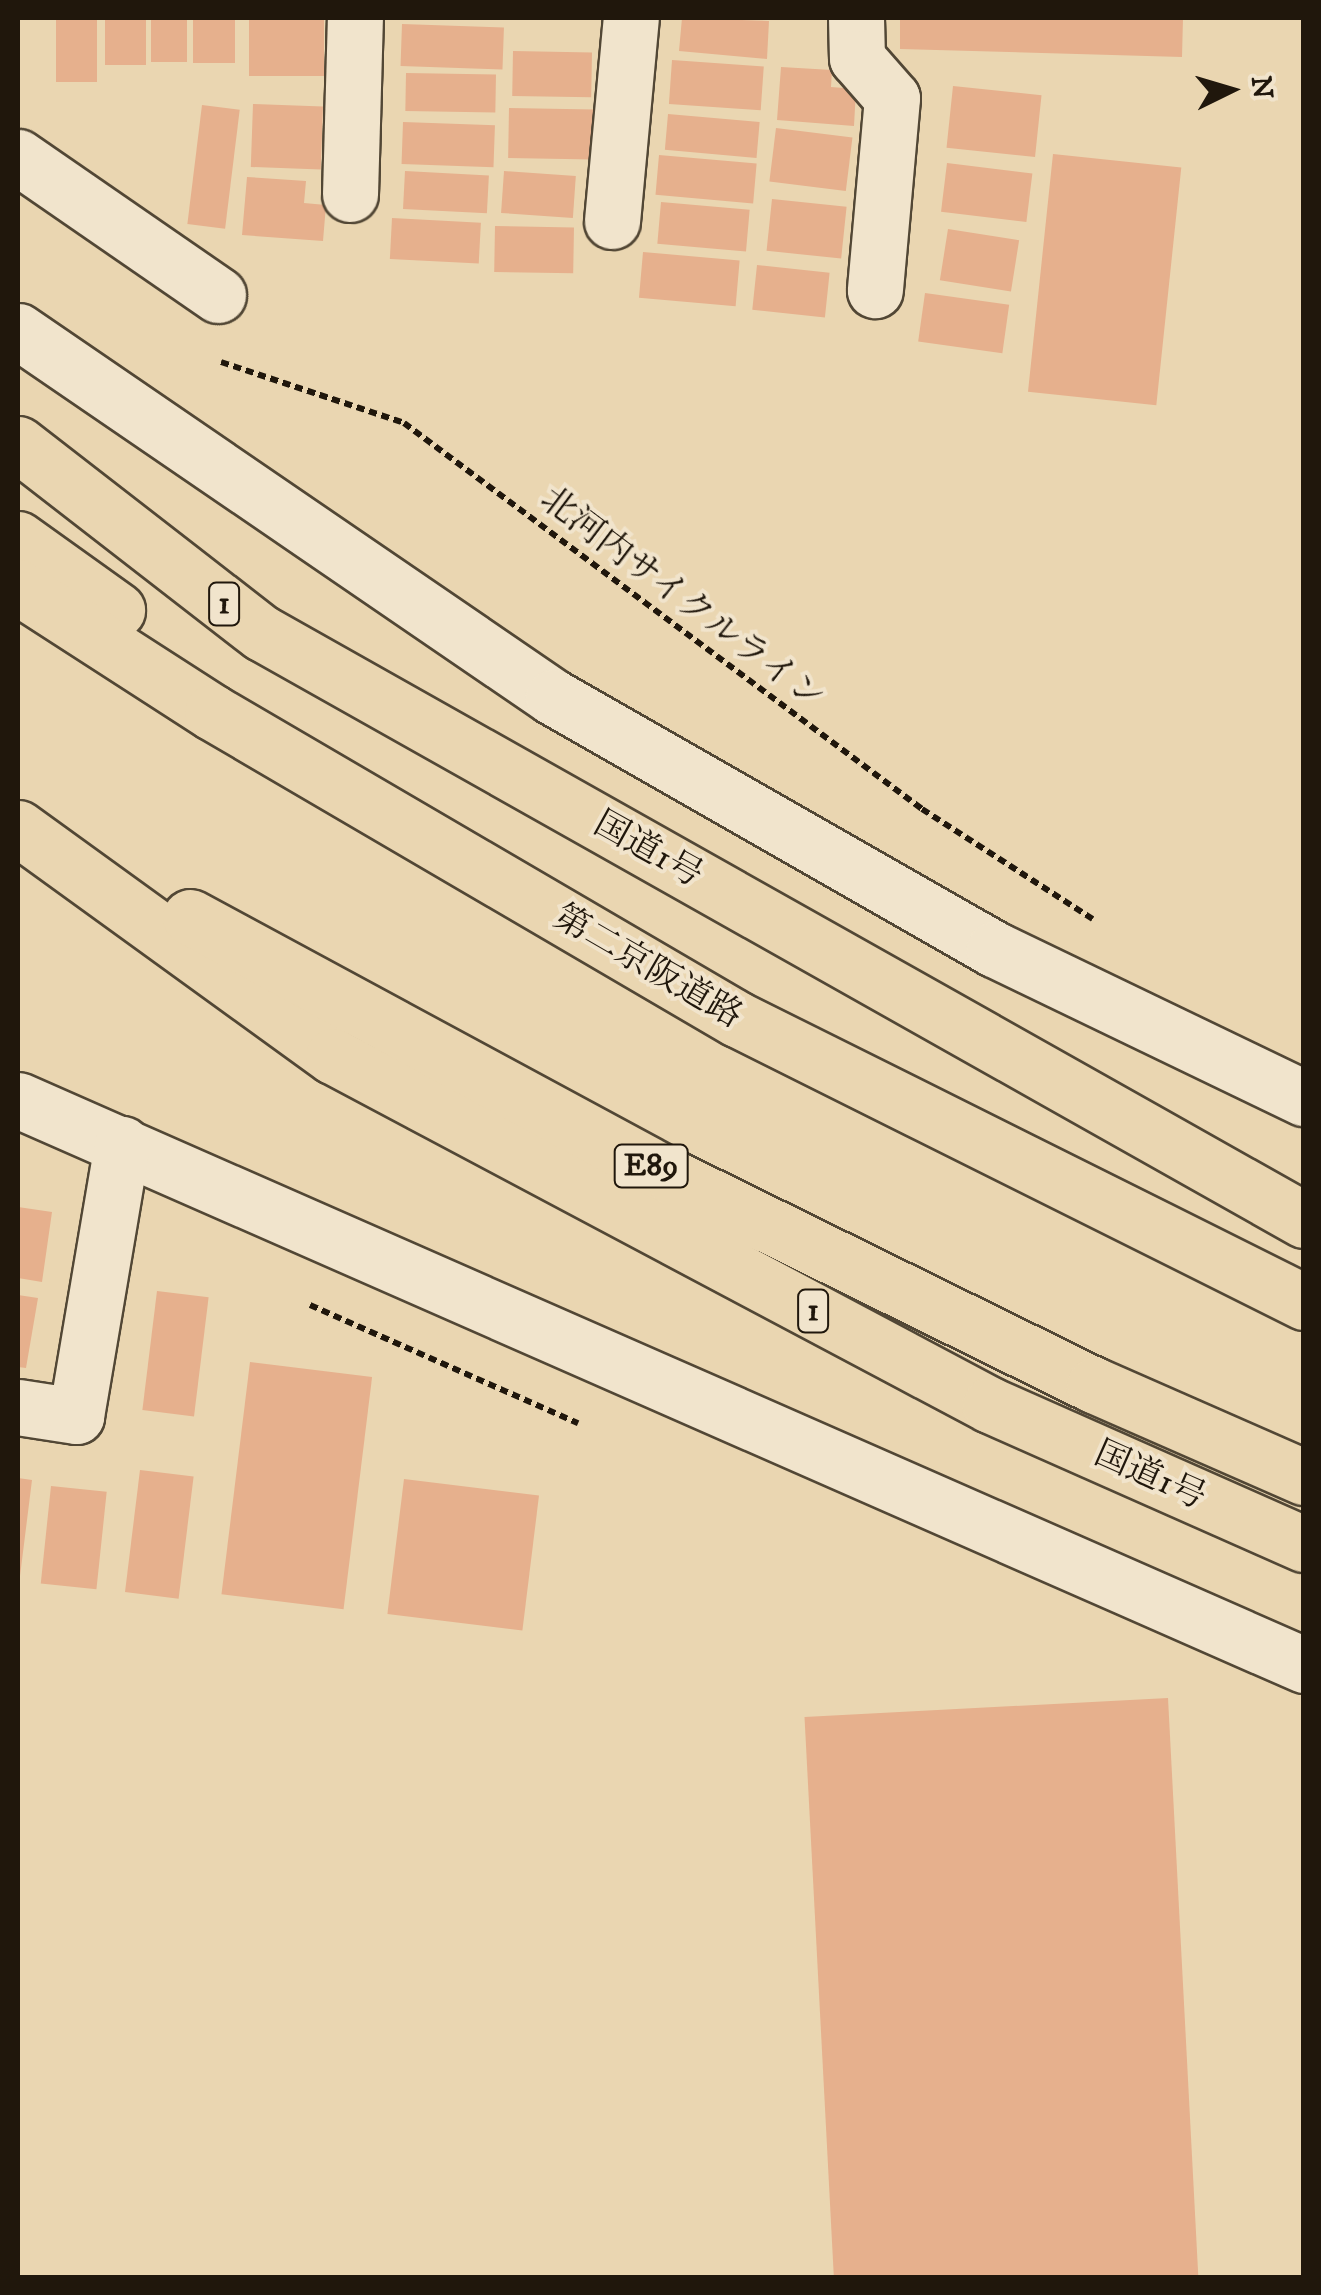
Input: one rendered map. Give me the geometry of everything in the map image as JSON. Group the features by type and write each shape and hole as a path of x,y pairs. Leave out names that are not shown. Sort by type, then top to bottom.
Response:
{"highway":[{"name":"国道1号","path":"18,444 262,633 1304,1220"},
{"path":"18,538 241,699 737,1019"},
{"name":"第二京阪道路","path":"18,587 212,712 737,1019 1304,1302"},
{"name":"E89","path":"18,816 120,879 675,1178 1094,1386 1304,1477"},
{"name":"国道1号","path":"18,828 333,1056 990,1406 1304,1544"}],"street":[{"path":"350,194 355,18"},
{"path":"612,222 630,18"},
{"path":"856,18 858,58 892,98 875,290"},
{"path":"18,157 218,296"},
{"path":"25,355 552,697 994,950 1304,1098"},
{"path":"18,1100 1304,1664"},
{"path":"18,1407 76,1416 122,1144"}],"path":[{"name":"北河内サイクルライン","path":"216,360 404,423 922,809 1108,928"}],"building":[{"path":"56,18 97,18 97,82 56,82"},
{"path":"105,18 146,18 146,65 105,65"},
{"path":"151,18 187,18 187,62 151,62"},
{"path":"193,18 235,18 235,63 193,63"},
{"path":"249,18 324,18 324,76 249,76"},
{"path":"682,18 769,21 767,59 679,51"},
{"path":"900,18 1183,18 1182,57 900,49"},
{"path":"402,24 504,28 502,70 401,66"},
{"path":"513,51 592,52 591,97 512,96"},
{"path":"672,60 764,66 761,110 669,104"},
{"path":"781,67 832,70 831,87 856,89 854,126 777,120"},
{"path":"406,73 496,75 495,113 405,111"},
{"path":"953,86 1042,95 1035,157 947,148"},
{"path":"253,104 323,106 321,169 251,167"},
{"path":"202,105 240,110 225,229 187,224"},
{"path":"509,108 594,109 593,159 508,158"},
{"path":"668,114 760,122 757,158 665,150"},
{"path":"403,122 495,125 493,167 402,164"},
{"path":"776,128 852,137 846,191 769,182"},
{"path":"1053,154 1181,167 1156,405 1028,392"},
{"path":"659,155 757,164 753,203 656,195"},
{"path":"947,163 1032,173 1026,222 941,212"},
{"path":"405,171 489,175 487,213 403,209"},
{"path":"504,171 576,176 573,218 501,213"},
{"path":"247,177 306,181 304,203 326,205 323,241 242,235"},
{"path":"772,199 847,207 841,259 767,251"},
{"path":"661,202 750,210 746,252 657,244"},
{"path":"392,218 481,223 479,264 390,259"},
{"path":"495,226 574,227 573,273 494,272"},
{"path":"948,229 1019,240 1011,292 940,280"},
{"path":"643,252 740,260 736,306 639,298"},
{"path":"757,265 830,273 825,317 752,310"},
{"path":"925,293 1009,305 1002,353 918,342"},
{"path":"18,1207 52,1212 42,1282 18,1278"},
{"path":"157,1291 209,1297 194,1416 142,1410"},
{"path":"18,1295 38,1298 26,1368 18,1367"},
{"path":"250,1362 372,1377 344,1609 221,1594"},
{"path":"140,1470 194,1477 179,1599 125,1592"},
{"path":"18,1478 32,1480 20,1576 18,1575"},
{"path":"404,1479 539,1496 522,1631 387,1614"},
{"path":"51,1486 107,1492 96,1589 41,1583"},
{"path":"1168,1698 1198,2278 834,2278 804,1717"}]}
